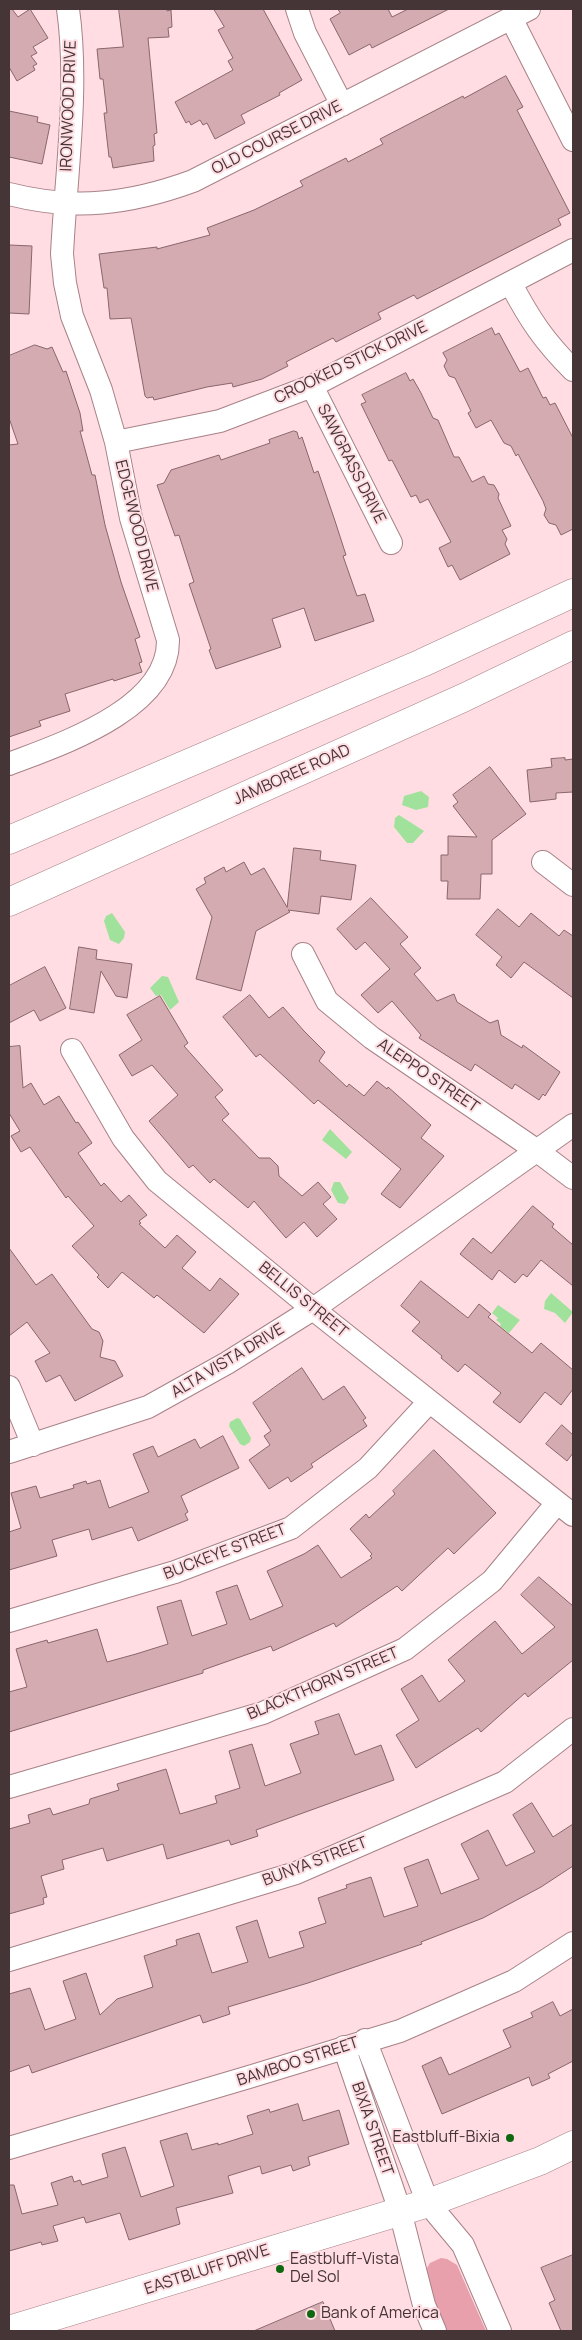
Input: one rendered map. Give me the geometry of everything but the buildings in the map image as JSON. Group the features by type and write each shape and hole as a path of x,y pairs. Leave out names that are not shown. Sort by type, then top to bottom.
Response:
{"main road":[{"path":"9,840 422,663 573,593"},
{"name":"JAMBOREE ROAD","path":"9,902 454,702 573,645"},
{"name":"EASTBLUFF DRIVE","path":"9,2330 428,2203 540,2160 573,2145"}],"street":[{"name":"IRONWOOD DRIVE","path":"65,204 73,75 68,9"},
{"path":"297,9 305,33 342,105"},
{"name":"OLD COURSE DRIVE","path":"9,194 30,200 65,204 127,201 170,190 193,181 520,13"},
{"path":"520,13 573,140"},
{"name":"EDGEWOOD DRIVE","path":"9,764 66,743 111,720 132,704 156,679 164,668 168,654 168,640 131,518 116,442 102,390 72,316 65,283 62,254 65,204"},
{"name":"CROOKED STICK DRIVE","path":"116,442 220,421 312,386 511,284 573,250"},
{"path":"511,284 530,321 550,347 573,370"},
{"name":"SAWGRASS DRIVE","path":"312,386 391,542"},
{"path":"543,862 573,885"},
{"name":"ALEPPO STREET","path":"303,954 327,1001 372,1038 536,1150 573,1178"},
{"name":"BELLIS STREET","path":"72,1050 123,1138 157,1181 313,1309 565,1509"},
{"name":"ALTA VISTA DRIVE","path":"9,1452 148,1408 227,1363 313,1309 573,1125"},
{"path":"9,1387 33,1445"},
{"name":"BUCKEYE STREET","path":"9,1621 174,1572 291,1528 368,1468 429,1402"},
{"name":"BLACKTHORN STREET","path":"9,1787 263,1713 405,1649 492,1581 565,1509"},
{"name":"BUNYA STREET","path":"9,1960 296,1873 504,1782 573,1729"},
{"name":"BAMBOO STREET","path":"9,2148 249,2078 365,2040 400,2031 514,1982 573,1943"},
{"name":"BIXIA STREET","path":"365,2040 428,2203 463,2246 500,2331"},
{"name":"BIXIA STREET","path":"344,2047 400,2211 424,2305 435,2331"}],"shaded area":[{"path":"421,791 429,797 428,807 416,810 402,805 404,796"},
{"path":"399,815 424,831 413,843 407,843 394,827 395,818"},
{"path":"112,913 125,932 124,938 119,944 110,940 104,921 106,916"},
{"path":"162,976 168,977 179,1002 170,1010 161,995 156,996 150,988"},
{"path":"330,1129 352,1152 346,1159 322,1140"},
{"path":"334,1182 340,1182 349,1198 345,1204 338,1203 331,1190"},
{"path":"551,1293 573,1312 565,1323 555,1313 544,1309 545,1301"},
{"path":"498,1305 520,1320 509,1333 500,1326 501,1324 496,1320 498,1318 492,1313"},
{"path":"237,1418 240,1419 251,1438 250,1442 244,1446 240,1444 229,1426 230,1422"},
{"path":"441,2258 457,2265 486,2331 445,2331 424,2273 430,2263"}],"place":[{"name":"Eastbluff-Bixia","path":"510,2138"},
{"name":"Eastbluff-Vista Del Sol","path":"280,2269"},
{"name":"Bank of America","path":"311,2314"}]}
